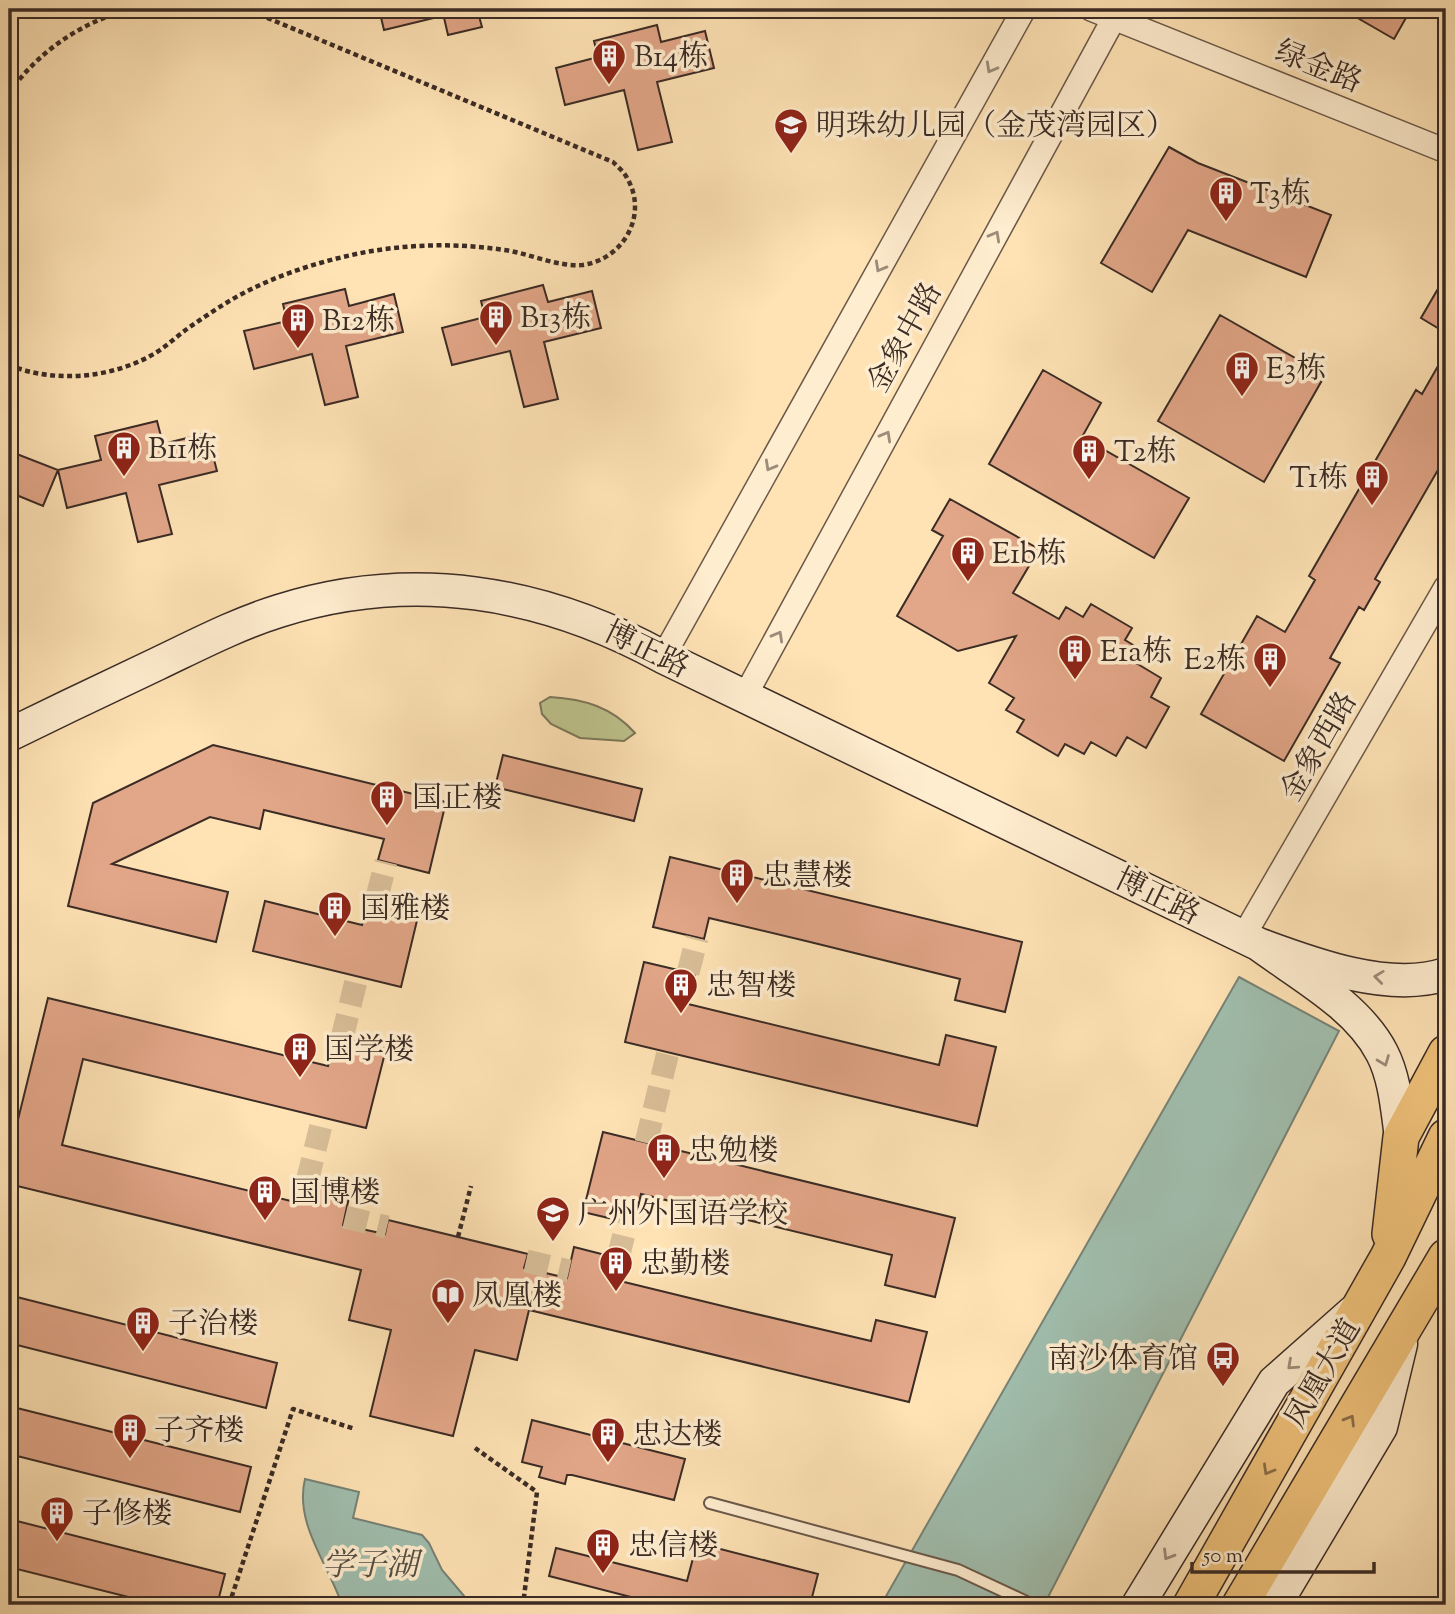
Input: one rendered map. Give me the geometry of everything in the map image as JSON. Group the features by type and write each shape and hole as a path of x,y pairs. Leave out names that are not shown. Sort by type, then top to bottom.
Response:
{"main road":[{"path":"1388,1257 1401,1136 1446,1053"},
{"name":"凤凰大道","path":"1191,1605 1388,1257 1446,1137"},
{"name":"凤凰大道","path":"1240,1605 1442,1268"}],"street":[{"name":"金象中路","path":"663,657 1024,9"},
{"name":"绿金路","path":"1091,9 1117,13 1446,151"},
{"name":"金象中路","path":"745,696 1117,13"},
{"name":"金象西路","path":"1251,941 1446,587"},
{"name":"博正路","path":"9,735 244,624 317,601 355,594 432,590 471,592 511,599 590,621 628,638 1251,941"},
{"path":"1251,941 1310,963 1362,975 1409,981 1446,974"},
{"path":"1251,941 1355,1015 1382,1053 1395,1094 1401,1136"},
{"path":"1138,1605 1273,1382 1362,1304"},
{"path":"1275,1605 1381,1427 1404,1329"}],"lane":[{"path":"710,1503 958,1570 1033,1605"}],"path":[{"path":"9,93 24,72 60,40 104,16 130,9"},
{"path":"9,365 49,375 86,376 123,368 157,352 186,329 233,299 284,275 337,258 393,247 449,245 505,250 579,265 599,261 617,251 629,235 635,216 634,196 627,177 613,162 246,9"},
{"path":"458,1237 471,1186"},
{"path":"229,1605 293,1409 355,1429"},
{"path":"475,1448 537,1492 523,1605"}],"green space":[{"path":"550,697 597,706 617,717 635,733 624,741 580,738 551,724 542,714 540,703"}],"water":[{"path":"1239,977 1339,1031 1044,1605 881,1605"},
{"name":"学子湖","path":"305,1479 359,1492 353,1518 422,1535 429,1543 442,1570 465,1597 459,1605 342,1605 308,1528 303,1496"}],"building":[{"path":"379,9 441,9 442,16 384,30"},
{"path":"442,9 477,9 482,27 448,35"},
{"path":"1342,9 1411,9 1394,39"},
{"name":"B14栋","path":"657,25 661,42 705,31 714,68 657,82 672,142 638,150 624,90 565,105 556,68 598,57 594,41"},
{"name":"T3栋","path":"1169,147 1198,163 1331,215 1306,277 1188,230 1152,292 1101,263"},
{"path":"1446,275 1446,333 1421,318"},
{"name":"B13栋","path":"543,285 548,302 592,291 601,328 544,342 558,399 524,407 510,351 452,365 442,328 485,317 481,301"},
{"name":"B12栋","path":"345,289 349,306 394,294 403,332 346,346 358,397 325,405 312,354 254,369 244,331 287,321 283,304"},
{"name":"E3栋","path":"1220,315 1325,375 1264,482 1158,421"},
{"path":"1446,352 1446,456 1375,579 1380,582 1364,610 1359,607 1330,658 1340,663 1284,761 1201,714 1257,616 1285,632 1315,580 1309,576 1416,390 1422,394"},
{"name":"T2栋","path":"1043,370 1101,403 1082,437 1189,498 1154,558 989,464"},
{"name":"B11栋","path":"157,421 163,444 207,433 217,471 159,485 172,534 138,542 126,493 67,508 58,470 101,460 95,436"},
{"path":"9,451 58,470 43,506 9,492"},
{"path":"950,499 1039,549 1013,593 1059,619 1066,607 1083,617 1091,604 1132,628 1125,640 1143,651 1136,663 1161,678 1151,697 1169,707 1146,748 1127,737 1116,756 1091,742 1084,754 1065,744 1058,756 1017,732 1024,720 1006,710 1014,698 989,683 1016,636 958,651 897,616 943,536 932,530"},
{"path":"213,745 446,802 429,873 378,860 384,839 264,810 260,829 210,817 112,864 228,892 216,942 68,906 93,803"},
{"path":"503,755 642,789 634,821 495,787"},
{"path":"670,857 1022,942 1005,1012 955,1000 960,979 806,941 709,918 704,939 653,927"},
{"name":"国雅楼","path":"370,895 420,908 401,987 253,951 265,901 362,925"},
{"path":"644,962 695,974 688,1004 939,1065 946,1035 996,1047 977,1126 625,1042"},
{"path":"48,998 328,1066 335,1036 386,1049 366,1128 83,1059 62,1145 295,1202 300,1181 350,1193 343,1225 385,1234 388,1220 528,1254 524,1268 567,1278 574,1247 625,1260 620,1281 739,1310 871,1341 876,1320 927,1332 909,1402 529,1310 517,1360 475,1350 453,1436 370,1416 391,1330 349,1320 361,1270 9,1184 9,1156"},
{"path":"603,1132 955,1218 935,1297 885,1285 892,1255 641,1194 634,1224 583,1212"},
{"name":"子治楼","path":"9,1295 277,1363 266,1408 9,1343"},
{"name":"子齐楼","path":"9,1406 251,1467 240,1512 9,1454"},
{"name":"忠达楼","path":"532,1420 685,1459 674,1500 572,1475 567,1475 565,1484 539,1477 542,1467 522,1462"},
{"name":"子修楼","path":"9,1519 225,1574 217,1605 160,1605 9,1567"},
{"path":"697,1543 818,1574 810,1605 662,1605 549,1576 556,1548 687,1581"}],"tunnel":[{"path":"377,897 386,862"},
{"path":"688,973 697,938"},
{"path":"342,1038 357,977"},
{"path":"646,1143 668,1052"},
{"path":"307,1182 323,1117"},
{"path":"345,1217 387,1227"},
{"path":"618,1258 627,1222"},
{"path":"526,1261 569,1271"}],"place":[{"name":"B14栋","path":"609,86"},
{"name":"明珠幼儿园（金茂湾园区）","path":"791,155"},
{"name":"T3栋","path":"1226,223"},
{"name":"B13栋","path":"496,347"},
{"name":"B12栋","path":"298,350"},
{"name":"E3栋","path":"1242,398"},
{"name":"B11栋","path":"124,478"},
{"name":"T2栋","path":"1089,481"},
{"name":"T1栋","path":"1372,507"},
{"name":"E1b栋","path":"968,583"},
{"name":"E1a栋","path":"1075,681"},
{"name":"E2栋","path":"1270,689"},
{"name":"国正楼","path":"387,827"},
{"name":"忠慧楼","path":"737,905"},
{"name":"国雅楼","path":"335,938"},
{"name":"忠智楼","path":"681,1015"},
{"name":"国学楼","path":"300,1079"},
{"name":"忠勉楼","path":"664,1180"},
{"name":"国博楼","path":"265,1222"},
{"name":"广州外国语学校","path":"553,1243"},
{"name":"忠勤楼","path":"616,1293"},
{"name":"凤凰楼","path":"448,1325"},
{"name":"子治楼","path":"143,1353"},
{"name":"南沙体育馆","path":"1223,1388"},
{"name":"子齐楼","path":"130,1460"},
{"name":"忠达楼","path":"608,1464"},
{"name":"子修楼","path":"57,1543"},
{"name":"忠信楼","path":"603,1575"}]}
